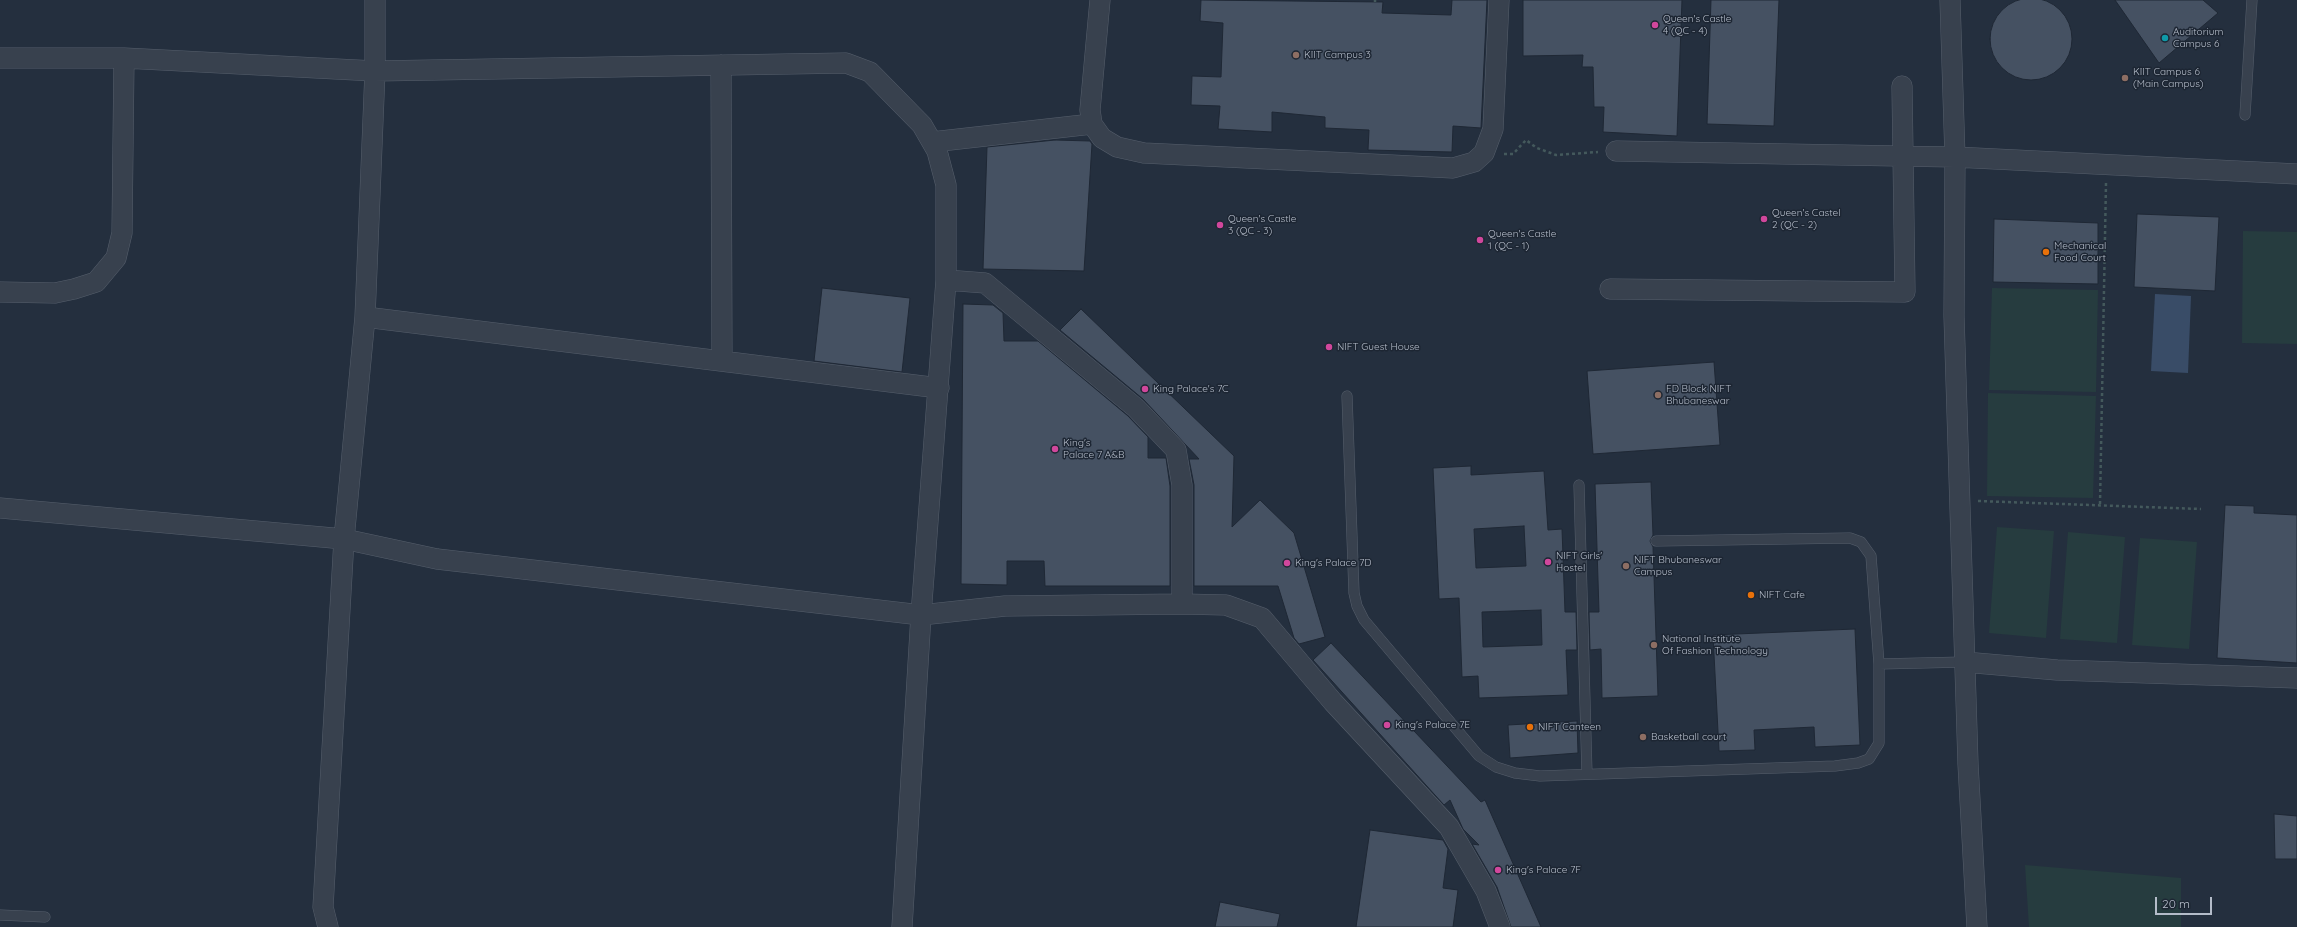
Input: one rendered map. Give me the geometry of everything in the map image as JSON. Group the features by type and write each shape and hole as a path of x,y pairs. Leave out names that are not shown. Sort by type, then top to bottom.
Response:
{"street":[{"path":"328,927 323,908 344,539 365,317 375,71 375,0"},
{"path":"1100,0 1090,110 1092,124 1102,138 1117,147 1144,153 1453,168 1474,162 1484,153 1493,129 1499,0"},
{"path":"1950,0 1955,156 1954,316 1959,500 1964,662 1977,927"},
{"path":"0,58 124,58 375,71 846,63 870,72 922,125 937,151 946,185 946,280 921,615 902,927"},
{"path":"0,292 55,293 74,289 96,282 116,258 122,233 124,58"},
{"path":"721,65 722,361"},
{"path":"1610,289 1904,292 1904,156 1902,86"},
{"path":"932,142 1092,124"},
{"path":"1616,151 1955,156 2297,174"},
{"path":"946,280 986,283 1136,408 1176,450 1182,485 1182,604"},
{"path":"365,317 939,388"},
{"path":"0,508 344,539 437,559 921,615 1005,606 1226,605 1262,618 1333,702 1449,827 1486,891 1500,927"},
{"path":"1964,662 2057,670 2297,678"}],"lane":[{"path":"2245,115 2252,0"},
{"path":"1346,396 1354,593 1357,606 1364,620 1479,756 1490,763 1515,773 1540,776 1858,764 1869,759 1879,742 1879,664 1871,556 1861,542 1850,538 1656,541"},
{"path":"1580,485 1587,774"},
{"path":"1879,664 1964,662"},
{"path":"0,915 45,916"}],"path":[{"path":"1484,153 1513,154 1526,140 1537,148 1556,155 1616,151"},
{"path":"2100,504 2106,164"},
{"path":"1959,500 2100,504 2201,509"}],"green space":[{"path":"2243,231 2297,232 2297,344 2242,343"},
{"path":"1992,288 2098,290 2096,392 1989,390"},
{"path":"1988,393 2096,396 2093,498 1987,496"},
{"path":"1997,527 2054,531 2046,638 1989,633"},
{"path":"2068,532 2125,537 2117,643 2060,639"},
{"path":"2140,538 2197,542 2189,649 2132,645"},
{"path":"2025,865 2181,878 2181,927 2029,927"}],"water":[{"path":"2155,294 2191,296 2188,373 2151,371"}],"building":[{"path":"2031,-2 2047,1 2060,10 2069,23 2072,39 2069,55 2060,68 2047,77 2031,80 2015,77 2002,68 1993,55 1990,39 1993,23 2002,10 2015,1"},
{"path":"1201,0 1383,2 1382,13 1451,15 1452,0 1487,0 1481,128 1453,126 1452,152 1368,150 1369,130 1325,128 1325,117 1272,112 1272,132 1218,129 1220,106 1191,105 1192,76 1221,77 1223,23 1200,21"},
{"path":"1523,0 1682,0 1677,136 1603,132 1604,107 1594,107 1593,67 1582,67 1583,55 1523,56"},
{"path":"1711,0 1779,0 1774,126 1707,124"},
{"name":"Auditorium Campus 6","path":"2115,0 2203,0 2218,13 2159,63"},
{"path":"1055,140 1090,141 1092,144 1084,271 983,269 987,147"},
{"path":"2137,214 2219,217 2215,291 2134,287"},
{"name":"Mechanical Food Court","path":"1994,219 2098,223 2098,284 1993,282"},
{"path":"822,288 910,298 902,372 814,361"},
{"name":"King's Palace 7 A&B","path":"963,304 993,305 1003,313 1004,341 1038,341 1128,416 1148,437 1148,458 1166,458 1170,486 1170,586 1045,586 1044,561 1007,561 1007,585 961,584"},
{"path":"1081,309 1234,456 1232,527 1260,500 1294,533 1325,637 1299,644 1294,638 1278,586 1194,586 1194,485 1189,459 1199,459 1143,399 1060,330"},
{"path":"1714,362 1720,445 1593,454 1587,371"},
{"path":"1471,466 1471,475 1544,471 1548,530 1562,529 1565,612 1576,612 1577,650 1566,650 1568,695 1479,698 1478,676 1462,677 1459,598 1439,599 1433,468","holes":["1524,526 1526,566 1476,568 1474,529","1541,610 1542,645 1483,647 1482,612"]},
{"path":"1651,482 1653,535 1650,541 1653,547 1658,696 1602,698 1601,649 1590,650 1589,612 1599,612 1595,484"},
{"path":"2225,505 2254,506 2254,513 2297,515 2297,663 2217,658"},
{"path":"1855,629 1860,745 1815,747 1814,727 1754,730 1755,750 1719,751 1713,635"},
{"path":"1331,643 1481,802 1485,800 1541,927 1511,927 1497,887 1472,844 1479,845 1463,829 1450,800 1444,805 1313,660"},
{"path":"1577,721 1578,753 1510,758 1508,725"},
{"path":"2274,814 2297,816 2297,859 2275,859"},
{"path":"1370,830 1443,840 1448,849 1443,888 1458,890 1453,927 1356,927"},
{"path":"1220,902 1280,914 1277,927 1215,927"}],"place":[{"name":"Queen's Castle 4 (QC - 4)","path":"1655,25"},
{"name":"Auditorium Campus 6","path":"2165,38"},
{"name":"KIIT Campus 3","path":"1296,55"},
{"name":"KIIT Campus 6 (Main Campus)","path":"2125,78"},
{"name":"Queen's Castel 2 (QC - 2)","path":"1764,219"},
{"name":"Queen's Castle 3 (QC - 3)","path":"1220,225"},
{"name":"Queen's Castle 1 (QC - 1)","path":"1480,240"},
{"name":"Mechanical Food Court","path":"2046,252"},
{"name":"NIFT Guest House","path":"1329,347"},
{"name":"King Palace's 7C","path":"1145,389"},
{"name":"FD Block NIFT Bhubaneswar","path":"1658,395"},
{"name":"King's Palace 7 A&B","path":"1055,449"},
{"name":"NIFT Girls' Hostel","path":"1548,562"},
{"name":"King's Palace 7D","path":"1287,563"},
{"name":"NIFT Bhubaneswar Campus","path":"1626,566"},
{"name":"NIFT Cafe","path":"1751,595"},
{"name":"National Institute Of Fashion Technology","path":"1654,645"},
{"name":"King's Palace 7E","path":"1387,725"},
{"name":"NIFT Canteen","path":"1530,727"},
{"name":"Basketball court","path":"1643,737"},
{"name":"King's Palace 7F","path":"1498,870"}]}
